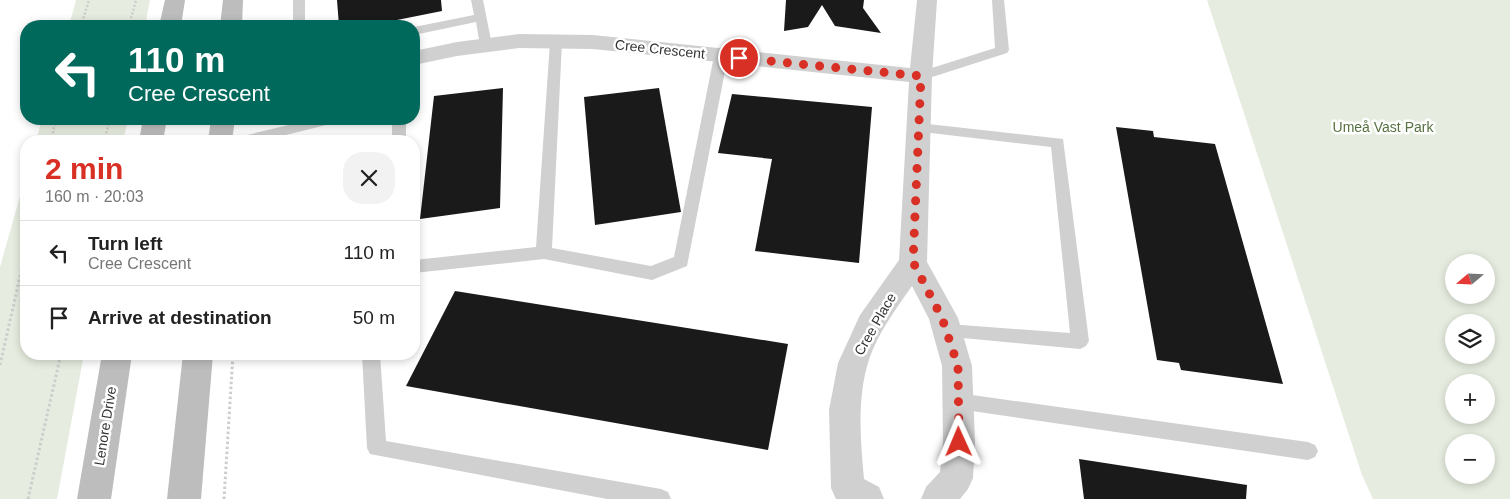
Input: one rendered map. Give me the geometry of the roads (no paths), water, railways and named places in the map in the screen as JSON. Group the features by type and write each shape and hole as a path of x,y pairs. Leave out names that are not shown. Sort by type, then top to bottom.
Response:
{"main road":[{"path":"171,20 175,0"},
{"path":"231,20 233,0"},
{"name":"Lenore Drive","path":"94,499 116,360"},
{"path":"184,499 197,360"}],"street":[{"path":"928,0 921,76 913,262 948,331 958,366 959,442 956,478 938,499"},
{"name":"Cree Crescent","path":"420,57 519,41 592,42 921,76"},
{"name":"Cree Place","path":"853,495 844,429 853,363 877,314 913,262"}],"lane":[{"path":"299,0 299,20"},
{"path":"477,0 486,45"},
{"path":"921,76 1002,50 998,0"},
{"path":"420,30 481,17"},
{"path":"544,253 556,42"},
{"path":"420,266 544,253 652,273 681,261 721,56"},
{"path":"268,135 308,125"},
{"path":"919,128 1058,143 1080,341 948,331"},
{"path":"371,360 377,448 597,492 661,499"},
{"path":"958,401 1308,452"}],"park label":[{"name":"Umeå Vast Park","path":"1383,127"}]}
